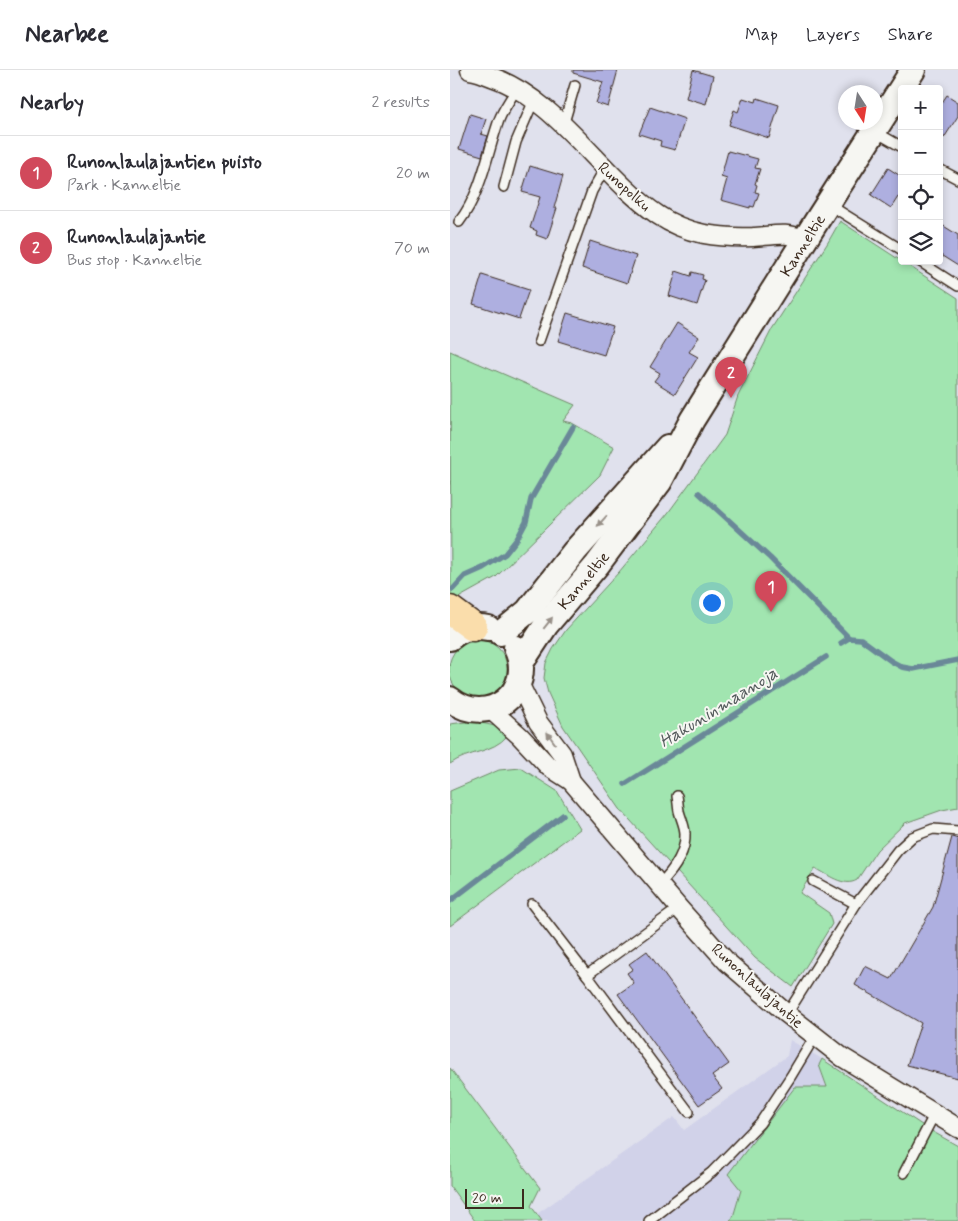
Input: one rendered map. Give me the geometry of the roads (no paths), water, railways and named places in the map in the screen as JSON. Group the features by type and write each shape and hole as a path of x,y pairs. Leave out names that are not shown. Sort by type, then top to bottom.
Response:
{"highway":[{"path":"450,610 462,633"}],"main road":[{"name":"Kanneltie","path":"490,709 508,700 546,625 596,565 660,481 692,420 913,70"},
{"name":"Kanneltie","path":"501,633 528,611 575,550 692,420"},
{"path":"462,633 493,629 501,633 514,646 520,673"},
{"path":"452,704 473,710 490,709"}],"street":[{"name":"Runopolku","path":"470,70 505,81 534,100 644,205 672,224 705,235 726,237 787,234 798,236 805,240"},
{"name":"Runonlaulajantie","path":"520,673 538,722 562,754 571,781"},
{"name":"Runonlaulajantie","path":"490,709 520,736 549,767 571,781 727,962 787,1014 842,1057 958,1128"}],"lane":[{"path":"563,126 575,85"},
{"path":"459,222 469,209 486,164 500,118 516,89"},
{"path":"504,187 516,142 534,100"},
{"path":"874,131 898,145"},
{"path":"539,341 592,191 605,168"},
{"path":"943,171 958,180"},
{"path":"828,203 898,247"},
{"path":"925,265 958,286"},
{"path":"660,884 678,863 686,834 679,811 677,796"},
{"path":"787,1014 856,904 882,868 898,850 912,837 933,829 958,831"},
{"path":"814,882 856,904"},
{"path":"532,904 689,1112"},
{"path":"586,975 679,908"},
{"path":"649,1221 712,1172 760,1123 815,1036"},
{"path":"904,1173 934,1115"}],"waterway":[{"path":"453,589 465,576 483,568 505,554 517,539 526,522 531,499 573,427"},
{"path":"699,493 770,558 849,638"},
{"name":"Hakuninmaanoja","path":"841,643 849,638 861,639 891,661 902,667 913,669 958,660"},
{"name":"Hakuninmaanoja","path":"625,784 826,657"},
{"name":"Hakuninmaanoja","path":"450,901 563,815"}],"place":[{"name":"Runonlaulajantie","path":"731,398"},
{"name":"Runonlaulajantien puisto","path":"771,612"}]}
